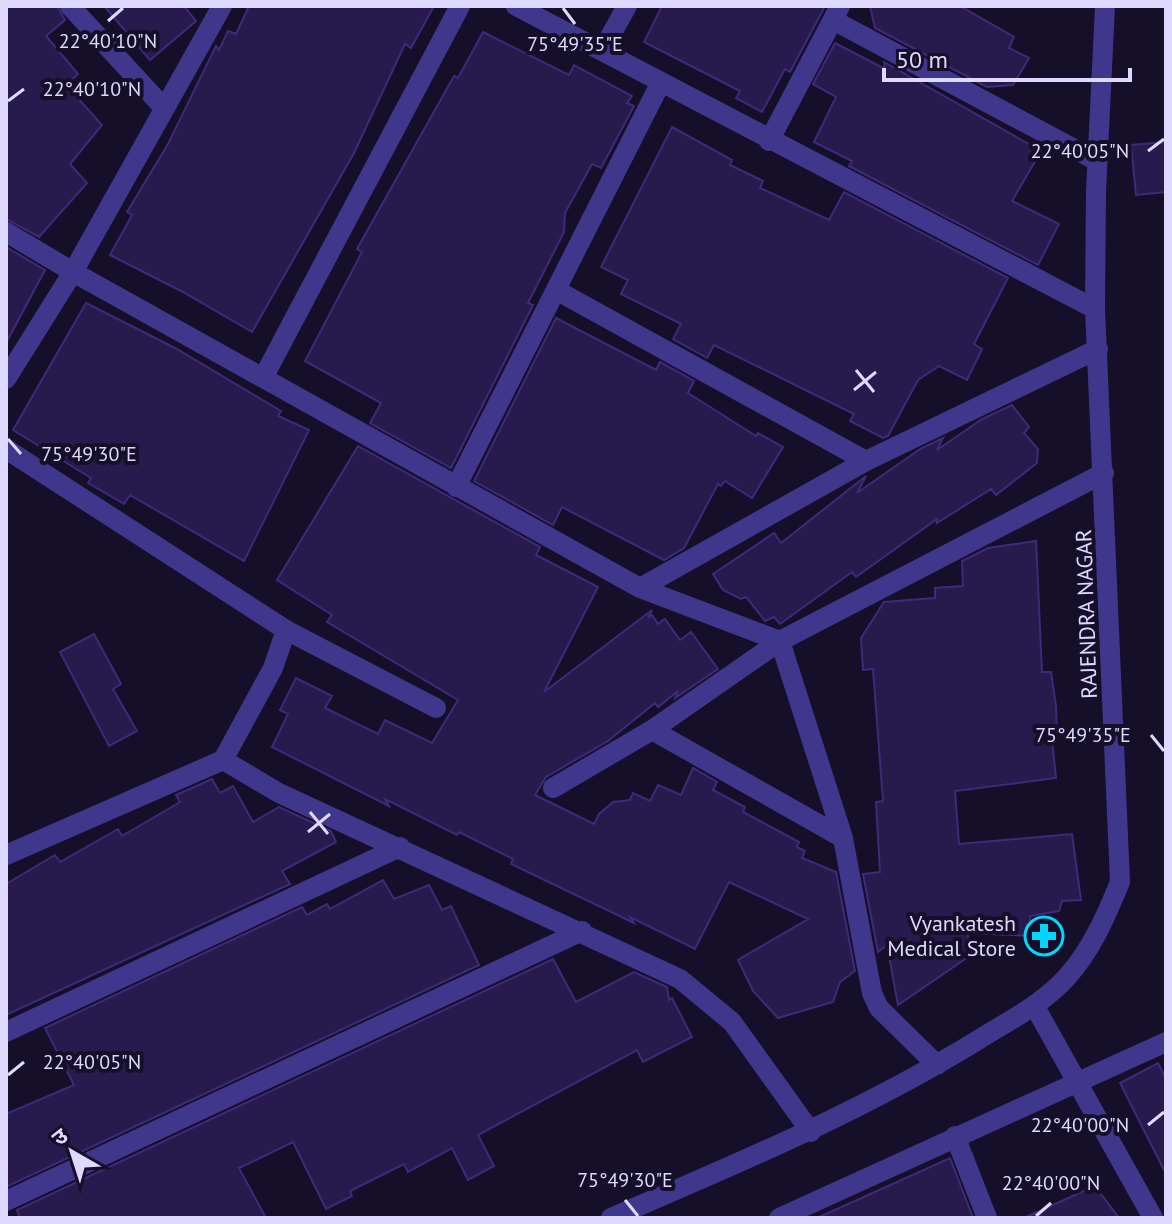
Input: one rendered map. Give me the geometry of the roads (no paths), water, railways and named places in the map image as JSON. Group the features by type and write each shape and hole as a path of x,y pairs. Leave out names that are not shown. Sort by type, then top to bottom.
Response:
{"street":[{"path":"70,6 164,108"},
{"path":"6,379 73,272 222,6"},
{"path":"263,378 460,6"},
{"path":"516,6 1095,309"},
{"path":"602,51 627,6"},
{"name":"RAJENDRA NAGAR","path":"611,1218 811,1132 937,1065 1034,1005 1066,978 1098,933 1120,882 1095,309 1097,161 1105,6"},
{"path":"769,141 836,13 1097,161"},
{"path":"456,487 661,82"},
{"path":"6,232 640,588 780,641"},
{"path":"556,290 866,461"},
{"path":"640,588 866,461 1098,349"},
{"path":"6,449 286,630 436,708"},
{"path":"553,788 652,730 780,641 1104,473"},
{"path":"6,855 223,760 273,668 286,630"},
{"path":"780,641 843,838 872,993 879,1008 937,1065"},
{"path":"652,730 843,838"},
{"path":"223,760 279,793 680,979 732,1022 811,1132"},
{"path":"6,1032 400,847"},
{"path":"6,1201 582,931"},
{"path":"1034,1005 1153,1218"},
{"path":"779,1218 1076,1080 1166,1042"},
{"path":"955,1136 987,1218"}],"place":[{"name":"Vyankatesh Medical Store","path":"1044,936"}]}
